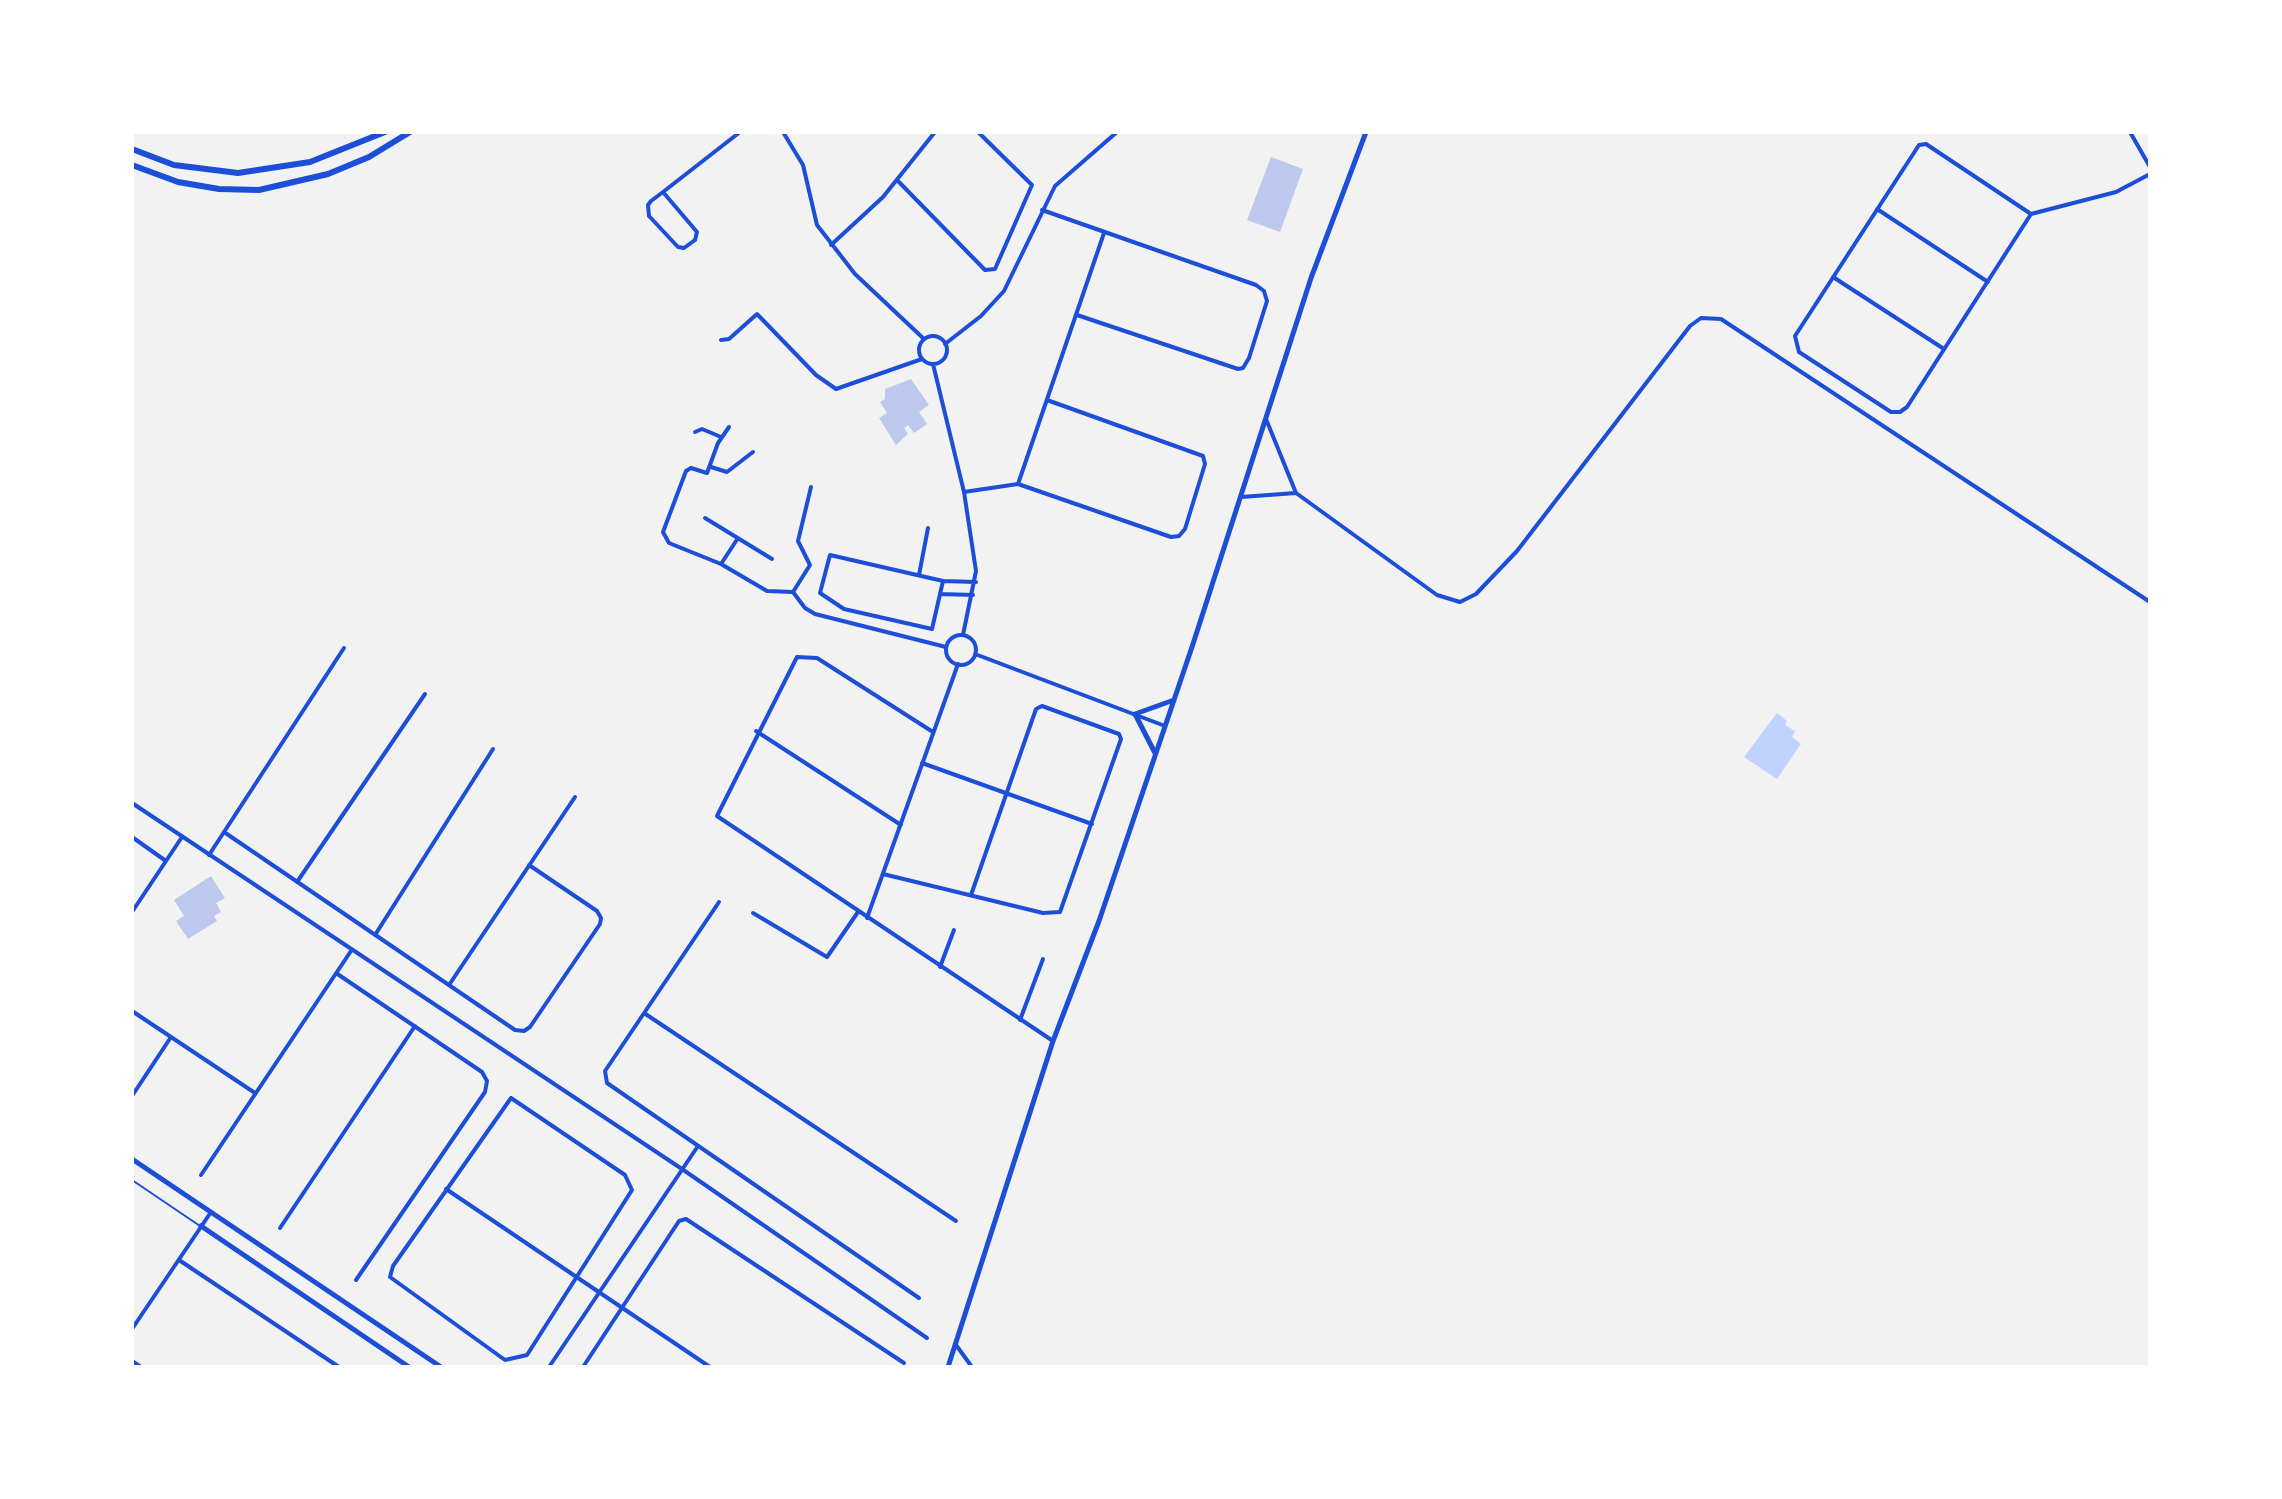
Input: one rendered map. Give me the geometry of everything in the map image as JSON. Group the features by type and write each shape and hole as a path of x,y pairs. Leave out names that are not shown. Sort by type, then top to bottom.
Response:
{"main road":[{"path":"132,149 174,165 238,173 310,162 385,132"},
{"path":"132,165 178,182 219,189 259,190 328,174 369,157 410,132"}],"street":[{"path":"663,192 697,232 695,240 684,248 678,247 647,212 648,205 663,192 740,132"},
{"path":"783,132 803,165 817,225 830,245 924,339"},
{"path":"830,245 897,180 935,132"},
{"path":"897,180 985,270 992,271 1032,185 978,132"},
{"path":"945,344 981,316 1004,291 1059,181 1117,132"},
{"path":"948,1367 1053,1041 1099,921 1174,700 1311,278 1366,132"},
{"path":"2130,132 2150,167"},
{"path":"2031,214 1922,143 1795,336 1799,352 1891,412 1900,412 1907,407 2031,214 2116,192 2150,174"},
{"path":"1877,209 1988,282"},
{"path":"1042,210 1261,288 1267,301 1249,358 1243,368 1232,370 1077,315"},
{"path":"1018,484 1104,232"},
{"path":"1833,277 1944,349"},
{"path":"721,340 729,339 757,314 816,375 836,389 922,359 933,364"},
{"path":"1266,419 1296,493 1437,595 1449,601 1468,600 1517,551 1690,326 1701,318 1721,319 2150,602"},
{"path":"924,339 935,336 945,344 946,356 933,364"},
{"path":"922,359 919,351 924,339"},
{"path":"933,364 964,492 976,582 963,635"},
{"path":"964,492 1018,484 1171,537 1179,536 1185,529 1205,464 1203,456 1047,400"},
{"path":"729,427 721,437 707,473 691,468 686,471 663,532 669,543 721,564 767,591 793,592 815,614 946,647"},
{"path":"695,432 702,429 721,437"},
{"path":"711,467 727,472 753,452"},
{"path":"793,592 810,565 798,541 811,487"},
{"path":"1241,497 1296,493"},
{"path":"705,518 772,559"},
{"path":"919,575 928,528"},
{"path":"721,564 738,538"},
{"path":"943,581 932,629 844,609 820,593 830,555 943,581 976,582"},
{"path":"941,594 973,595"},
{"path":"963,635 974,644 975,654 970,661 958,664 950,660 946,647 954,636 963,635"},
{"path":"209,855 344,648"},
{"path":"975,654 1165,726"},
{"path":"933,732 817,658 805,655 791,662 717,810 718,819 1053,1041"},
{"path":"867,918 958,664"},
{"path":"297,882 425,694"},
{"path":"1135,714 1174,700"},
{"path":"883,874 1043,913 1060,912 1121,739 1115,731 1039,707 971,895"},
{"path":"1135,714 1155,754"},
{"path":"756,731 901,825"},
{"path":"375,935 493,749"},
{"path":"922,763 1092,824"},
{"path":"449,985 575,797"},
{"path":"132,803 682,1169 927,1338"},
{"path":"224,832 515,1030 524,1031 530,1027 600,924 597,911 529,865"},
{"path":"132,837 166,861"},
{"path":"132,912 182,837"},
{"path":"719,902 605,1071 607,1083 919,1298"},
{"path":"753,913 827,957 858,912"},
{"path":"940,967 954,930"},
{"path":"201,1175 352,950"},
{"path":"1020,1020 1043,959"},
{"path":"336,973 482,1072 487,1086 356,1280"},
{"path":"132,1011 255,1093"},
{"path":"644,1013 956,1221"},
{"path":"280,1228 415,1026"},
{"path":"132,1096 171,1037"},
{"path":"511,1098 625,1175 632,1185 579,1279 527,1355 505,1360 395,1284 390,1277 393,1266 446,1189 511,1098"},
{"path":"549,1367 698,1146"},
{"path":"132,1159 441,1367"},
{"path":"446,1189 710,1367"},
{"path":"132,1329 211,1212"},
{"path":"583,1367 679,1221 694,1222 904,1363"},
{"path":"201,1226 409,1367"},
{"path":"179,1260 339,1367"},
{"path":"956,1345 972,1367"},
{"path":"132,1361 141,1367"}],"lane":[{"path":"132,1180 201,1226"}],"water":[{"path":"1777,713 1787,721 1785,725 1795,731 1792,737 1801,744 1777,779 1744,757"}],"building":[{"path":"1271,157 1303,169 1280,232 1247,220"},
{"path":"911,379 929,405 919,412 927,424 914,433 908,425 904,428 908,434 896,445 879,418 887,413 880,402 885,399 885,389"},
{"path":"211,876 225,898 216,903 221,912 214,916 217,921 188,939 176,921 184,916 174,900"}]}
